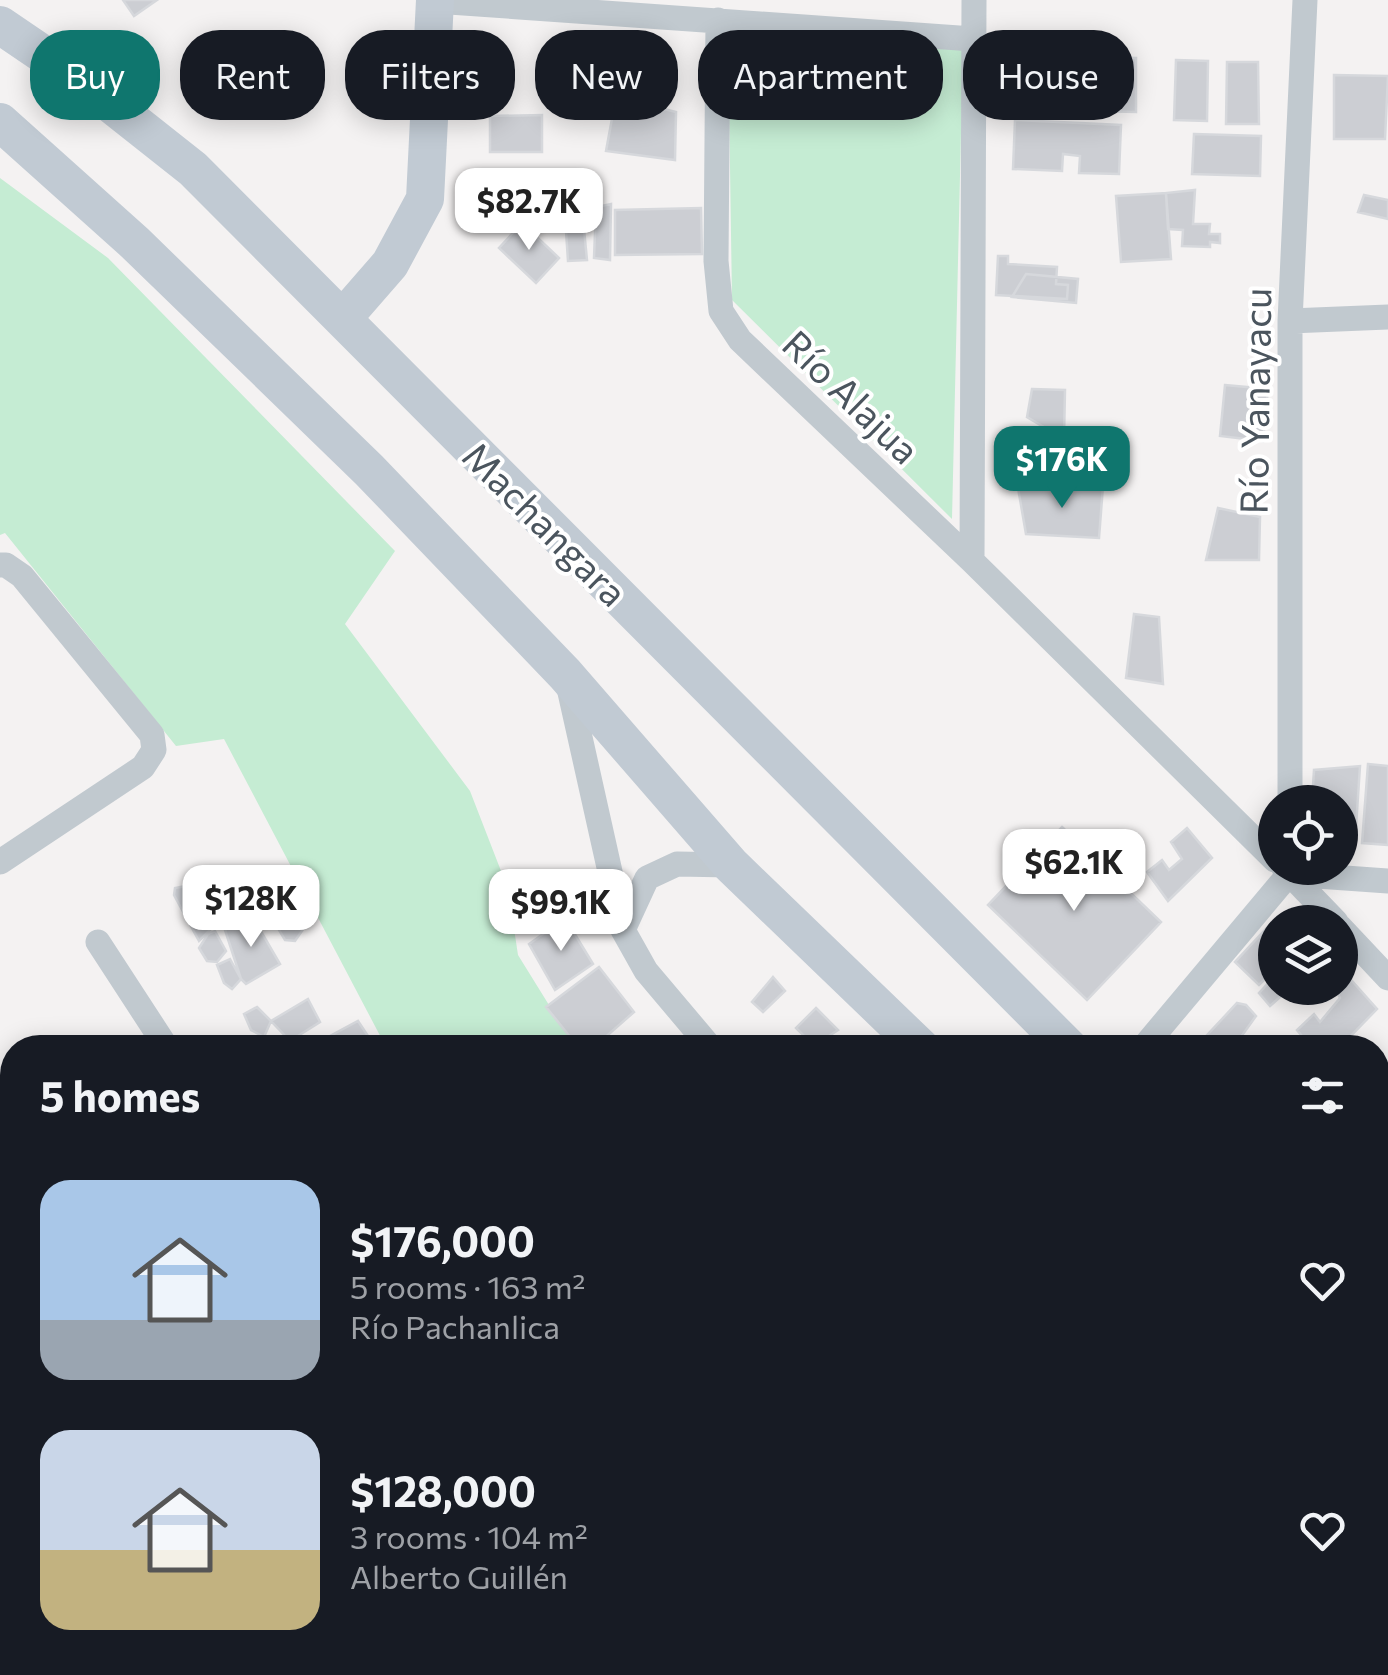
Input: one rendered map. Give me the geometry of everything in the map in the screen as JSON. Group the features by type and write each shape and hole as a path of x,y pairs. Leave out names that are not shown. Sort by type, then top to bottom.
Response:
{"street":[{"path":"973,30 974,0"},
{"name":"Río Yanayacu","path":"1290,785 1290,321 1305,0"},
{"path":"342,318 390,264 424,200 435,1 963,38"},
{"name":"Río Alajua","path":"718,20 716,261 721,310 740,340 1258,842"},
{"name":"Machangara","path":"0,25 78,78 193,168 1056,1035"},
{"path":"972,562 973,120"},
{"path":"0,122 135,243 356,457 566,674 732,865 907,1035"},
{"path":"1290,321 1388,318"},
{"path":"0,862 143,767 154,750 152,735 22,576 3,565"},
{"path":"566,674 623,930 646,971 700,1035"},
{"path":"623,930 648,878 676,864 732,865"},
{"path":"1358,877 1388,881"},
{"path":"1153,1035 1270,885"},
{"name":"Río Alajua","path":"1301,885 1319,905"},
{"path":"98,942 159,1035"},
{"name":"Río Alajua","path":"1358,946 1388,978"}],"green space":[{"path":"943,46 963,47 952,519 732,300 729,120 943,120"},
{"path":"0,178 108,258 395,551 345,624 470,791 508,889 518,955 568,1035 380,1035 224,739 176,746 5,533 0,535"}],"building":[{"path":"123,0 157,0 134,16"},
{"path":"1134,58 1136,58 1134,112"},
{"path":"1176,60 1208,61 1207,121 1174,120"},
{"path":"1227,62 1258,62 1259,124 1226,124"},
{"path":"1334,75 1388,76 1385,139 1334,139"},
{"path":"535,115 535,120 542,120 542,152 490,152 490,120 515,120 515,116"},
{"path":"612,120 676,120 675,160 606,151"},
{"path":"1015,120 1121,125 1119,174 1079,173 1080,156 1063,154 1062,171 1013,169"},
{"path":"1194,134 1261,136 1260,176 1192,174"},
{"path":"1195,190 1193,224 1210,224 1209,234 1220,234 1220,243 1210,242 1210,247 1182,246 1183,230 1168,229 1166,193"},
{"path":"1166,193 1171,259 1121,262 1116,196"},
{"path":"1364,195 1388,200 1388,219 1358,212"},
{"path":"611,204 610,260 594,258 596,207"},
{"path":"701,208 702,254 615,255 615,210"},
{"path":"522,223 559,258 536,283 499,248"},
{"path":"584,229 587,260 568,261 566,231"},
{"path":"998,256 1008,256 1008,264 1057,267 1056,284 1068,285 1067,299 996,295"},
{"path":"1026,274 1078,279 1076,303 1012,297"},
{"path":"1225,385 1268,389 1263,441 1220,436"},
{"path":"1032,389 1065,390 1064,439 1027,417"},
{"path":"1103,486 1099,538 1026,534 1018,488"},
{"path":"1218,508 1260,517 1259,560 1206,560"},
{"path":"1134,614 1159,617 1163,684 1126,678"},
{"path":"1368,764 1388,766 1388,845 1362,843"},
{"path":"1360,766 1358,796 1358,785 1313,785 1314,770"},
{"path":"1062,827 1161,922 1087,1000 988,905"},
{"path":"1187,828 1212,858 1168,901 1147,872 1162,860 1169,870 1182,859 1171,842"},
{"path":"186,886 213,927 199,941 174,895 175,888"},
{"path":"251,914 280,964 246,984 225,930"},
{"path":"286,916 295,917 304,928 295,941 285,940 279,930"},
{"path":"565,918 593,964 555,990 529,944"},
{"path":"215,931 226,951 217,962 207,961 199,948 208,934"},
{"path":"1258,937 1258,984 1235,962"},
{"path":"230,959 241,979 232,989 224,983 217,965"},
{"path":"599,967 634,1012 608,1035 569,1035 546,1007"},
{"path":"773,977 785,991 763,1012 752,1002"},
{"path":"1358,988 1377,1009 1352,1035 1301,1035 1297,1030 1314,1014 1320,1022 1334,1005 1358,1005"},
{"path":"308,999 320,1022 299,1035 284,1035 271,1021"},
{"path":"1237,1003 1246,1005 1256,1016 1242,1035 1207,1035"},
{"path":"257,1007 271,1021 265,1035 251,1030 244,1014"},
{"path":"816,1008 838,1030 830,1035 803,1035 796,1028"},
{"path":"358,1021 367,1035 332,1035"}]}
